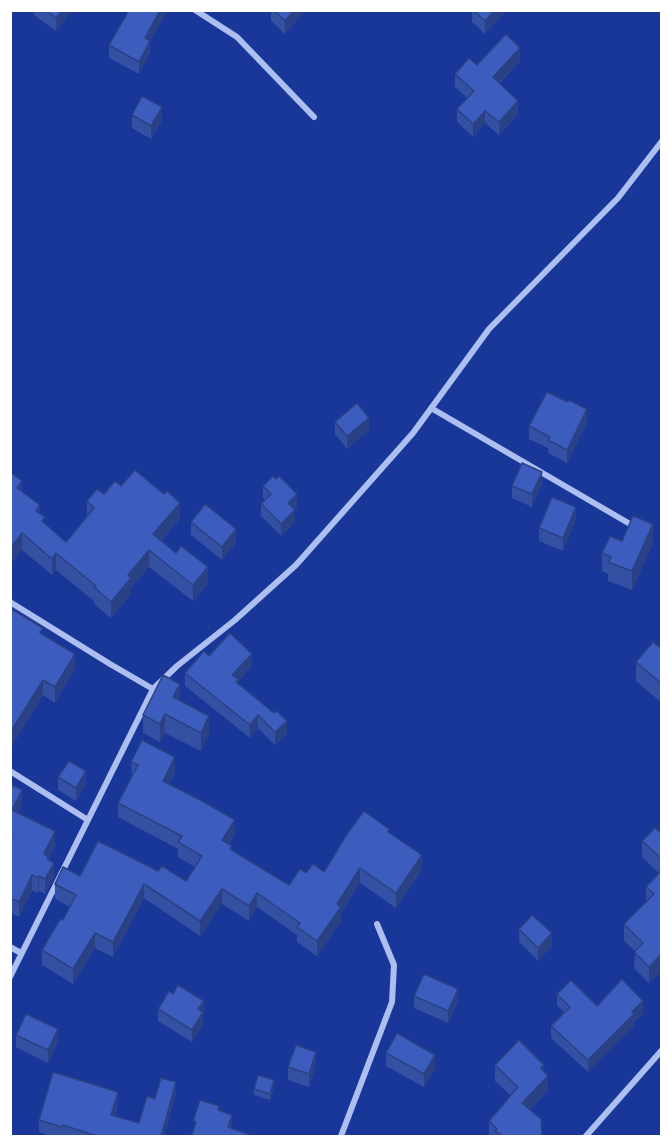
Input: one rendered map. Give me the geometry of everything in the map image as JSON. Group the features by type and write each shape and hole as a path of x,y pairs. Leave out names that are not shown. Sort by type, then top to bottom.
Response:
{"street":[{"path":"195,10 237,37 314,117"},
{"path":"10,977 153,689 296,565 413,434 489,329 618,198 662,141"},
{"path":"431,408 630,524"},
{"path":"10,602 153,689"},
{"path":"10,771 88,820"},
{"path":"341,1137 392,1002 394,965 377,924"},
{"path":"10,947 21,953"},
{"path":"586,1137 662,1050"}],"building":[{"path":"46,10 62,10 56,18"},
{"path":"129,10 160,10 145,38 150,41 139,62 109,45"},
{"path":"274,10 294,10 285,21"},
{"path":"473,10 495,10 485,21"},
{"path":"506,34 520,48 493,77 518,101 499,122 485,111 473,124 457,109 474,91 455,74 469,58 477,65"},
{"path":"142,96 162,107 151,126 132,115"},
{"path":"547,392 587,409 567,450 548,440 550,437 529,426"},
{"path":"357,403 369,418 347,436 335,422"},
{"path":"522,463 542,472 532,494 512,486"},
{"path":"135,470 164,494 167,491 180,503 153,534 176,553 181,546 208,567 193,585 149,550 128,575 131,578 111,602 94,587 96,586 56,553 52,559 22,533 10,549 10,472 22,481 17,488 40,505 36,511 45,517 42,521 66,542 94,508 87,501 97,489 104,494 115,481 121,486"},
{"path":"273,476 276,479 279,476 297,494 288,503 295,510 281,524 261,504 271,494 263,486"},
{"path":"552,497 576,507 563,538 539,528"},
{"path":"205,504 236,529 222,547 191,522"},
{"path":"633,516 653,524 632,571 608,562 611,557 602,553 610,536 622,541"},
{"path":"10,608 43,628 40,633 75,654 55,687 43,680 10,733"},
{"path":"230,633 252,654 232,675 239,679 236,682 274,713 277,711 287,721 275,732 258,715 250,725 185,673 204,651 209,656"},
{"path":"653,642 662,649 662,684 636,662"},
{"path":"163,675 180,684 173,697 209,716 201,733 165,714 160,724 143,715"},
{"path":"142,740 175,757 163,781 235,820 222,840 232,846 230,849 289,885 300,869 306,873 313,864 324,872 364,811 389,829 388,832 422,855 396,893 360,868 337,904 341,907 317,941 297,927 300,923 257,893 249,906 222,889 200,921 144,884 113,942 95,933 73,969 42,950 60,919 63,920 76,895 55,884 63,867 80,876 98,841 158,871 162,866 186,881 202,856 178,842 182,836 118,803 138,765 131,762"},
{"path":"69,761 86,771 76,788 58,777"},
{"path":"10,784 22,790 12,810 55,831 44,854 54,863 45,879 32,875 19,902 10,898 10,841 12,838 10,837"},
{"path":"655,828 662,832 662,859 642,841"},
{"path":"662,870 662,953 649,967 634,952 643,943 624,924 654,894 646,887"},
{"path":"532,915 552,933 538,948 519,929"},
{"path":"424,974 458,989 448,1011 414,996"},
{"path":"622,979 643,1001 632,1012 634,1014 588,1060 551,1026 570,1007 557,994 571,980 597,1006"},
{"path":"178,985 204,1001 198,1009 203,1012 192,1030 158,1009 169,991 173,994"},
{"path":"26,1014 58,1029 48,1050 16,1035"},
{"path":"397,1033 435,1055 424,1074 386,1053"},
{"path":"519,1040 544,1065 541,1068 548,1076 522,1103 541,1119 542,1134 540,1137 503,1137 495,1131 497,1129 489,1121 518,1087 495,1065"},
{"path":"296,1045 316,1052 309,1074 288,1067"},
{"path":"53,1072 118,1092 111,1115 139,1123 147,1096 155,1099 161,1078 176,1082 161,1137 100,1137 39,1120"},
{"path":"258,1075 274,1080 270,1094 254,1089"},
{"path":"200,1100 219,1106 218,1110 232,1115 228,1127 256,1137 191,1137 196,1122 193,1121"}]}
